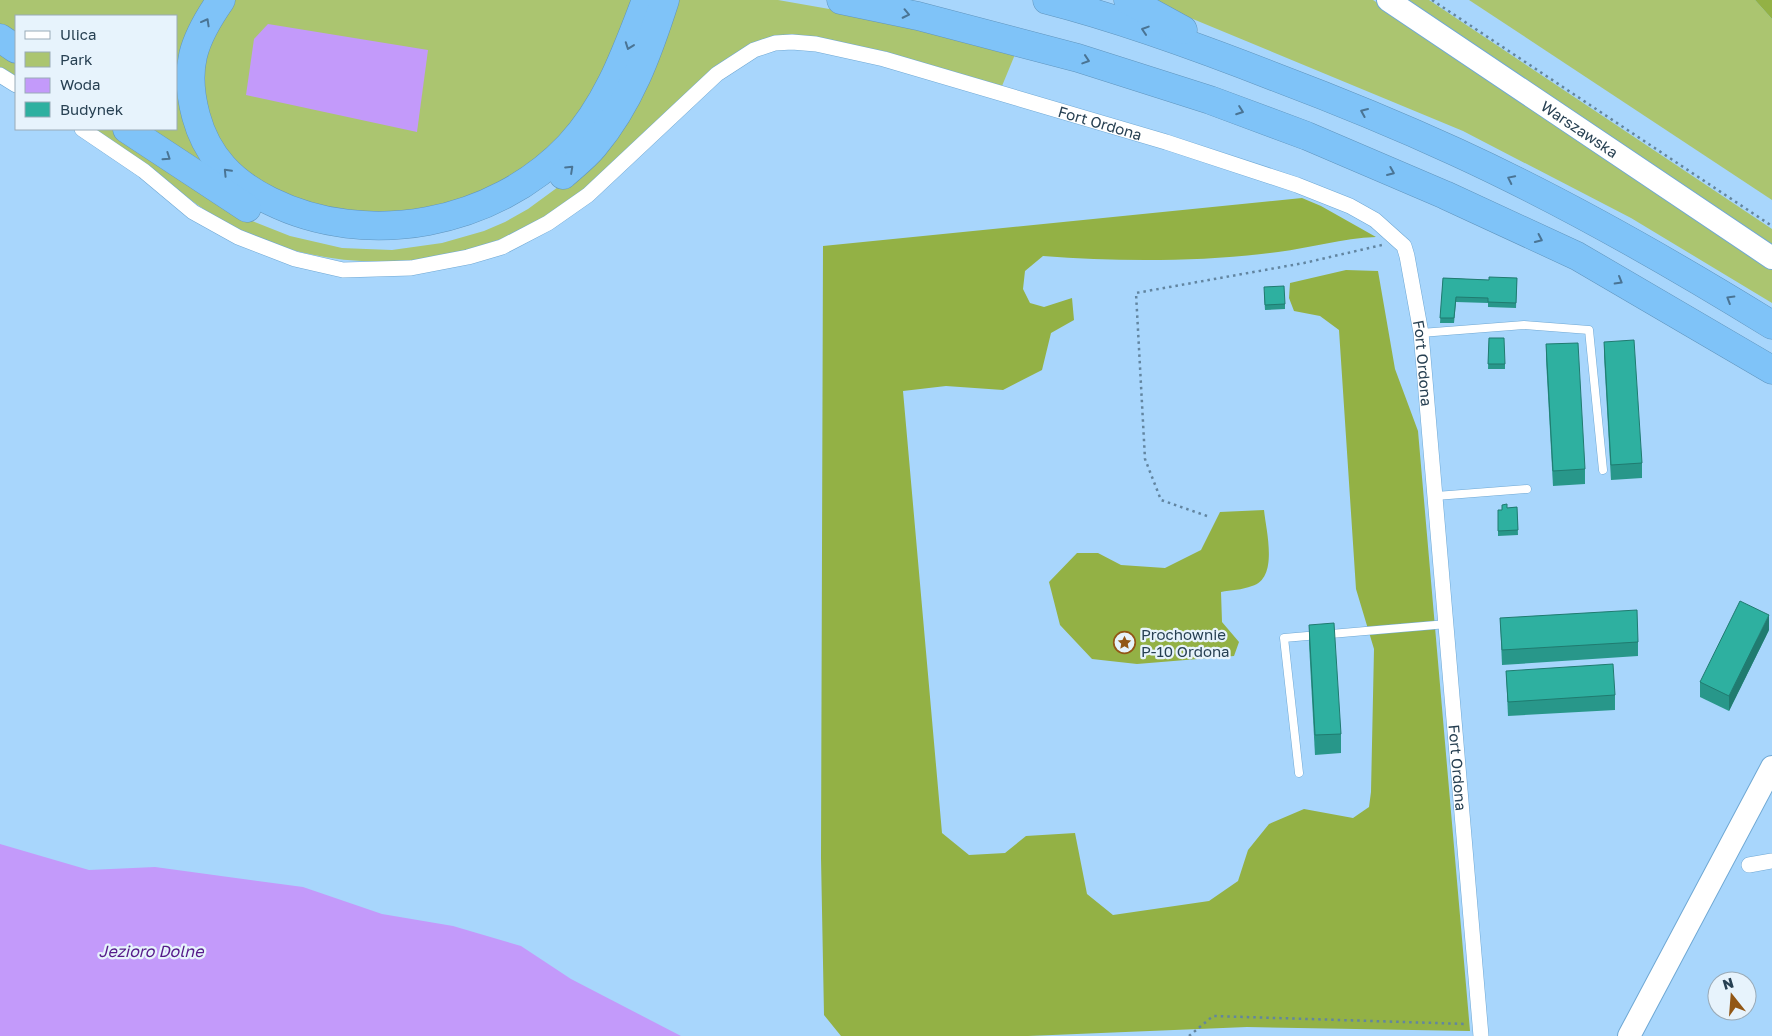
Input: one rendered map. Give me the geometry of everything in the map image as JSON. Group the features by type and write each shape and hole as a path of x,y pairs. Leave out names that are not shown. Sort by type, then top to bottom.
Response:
{"highway":[{"path":"221,0 205,22 194,50 189,79 198,126 209,152 228,174 250,191 294,213 342,225 373,226 425,221 457,214 490,202 517,188 542,169 568,146 604,98 623,63 646,0"},
{"path":"128,130 214,188 254,212 293,229 342,241 394,242 435,237 481,224 519,206 559,180 593,147 619,112 635,84 645,61 665,0"},
{"path":"841,0 918,16 1078,58 1210,100 1308,136 1446,195 1577,256 1772,370"},
{"path":"1047,0 1224,57 1348,105 1457,152 1543,195 1692,276 1772,325"},
{"path":"1128,0 1163,18 1224,57"},
{"path":"0,38 15,48"}],"main road":[{"name":"Warszawska","path":"1388,0 1772,258"},
{"path":"1629,1036 1772,767"}],"street":[{"name":"Fort Ordona","path":"83,130 144,171 193,212 238,237 295,259 344,270 411,268 468,257 502,247 548,223 588,195 717,74 754,50 774,43 792,42 816,44 884,59 1166,142 1298,185 1350,206 1375,220 1404,246 1421,333 1448,624 1481,1030"},
{"path":"0,75 15,84"},
{"path":"1749,865 1772,861"}],"lane":[{"path":"1421,333 1524,325 1589,330 1603,470"},
{"path":"1436,496 1527,489"},
{"path":"1299,773 1284,638 1448,624"}],"path":[{"path":"1432,0 1772,226"},
{"path":"1207,516 1161,500 1145,459 1136,293 1304,263 1377,245 1404,246"},
{"path":"1189,1036 1213,1016 1481,1030"}],"green space":[{"path":"0,0 209,0 192,31 218,174 143,130 178,130 178,15 15,15 15,40 0,29"},
{"path":"229,0 637,0 581,117 520,176 425,213 342,213 279,195 235,168 207,124 200,65"},
{"path":"671,0 778,0 852,13 1016,52 1002,86 768,41 658,124 584,191 563,207 525,228 485,245 443,255 401,261 358,261 315,255 273,244 224,222 91,130 116,130 247,219 290,236 342,248 392,250 442,243 484,231 528,209 569,179"},
{"path":"1147,0 1373,0 1473,65 1772,268 1772,303 1631,218 1463,131"},
{"path":"1403,0 1429,0 1772,229 1772,248"},
{"path":"1469,0 1755,0 1772,19 1772,200"},
{"path":"1755,0 1772,0 1772,19"},
{"path":"0,47 15,57 15,78 0,68"},
{"path":"1302,198 1321,206 1376,237 1351,239 1278,252 1220,258 1131,260 1043,256 1025,271 1023,289 1030,303 1044,307 1072,298 1074,320 1051,333 1042,370 1003,390 946,386 903,391 942,833 969,855 1005,853 1026,836 1075,833 1087,894 1113,915 1209,901 1238,881 1248,850 1269,824 1304,809 1353,818 1369,807 1371,792 1374,649 1356,589 1339,330 1320,316 1294,311 1289,298 1290,283 1346,270 1378,271 1395,369 1418,431 1470,1031 1247,1027 1028,1036 841,1036 824,1015 821,858 823,246"},
{"path":"1264,510 1269,553 1266,574 1252,586 1221,592 1222,622 1239,642 1234,656 1137,664 1092,659 1060,625 1049,582 1077,553 1098,553 1121,565 1165,568 1201,550 1220,512"}],"water":[{"path":"268,24 428,50 417,132 246,95 254,39"},
{"name":"Jezioro Dolne","path":"0,844 89,870 155,867 303,887 382,914 453,926 521,946 571,979 681,1036 0,1036"}],"building":[{"path":"1489,277 1517,278 1516,303 1488,302 1488,298 1456,297 1454,318 1440,318 1443,278 1489,280"},
{"path":"1284,286 1285,304 1265,305 1264,287"},
{"path":"1489,338 1504,338 1505,364 1488,364"},
{"path":"1634,340 1642,463 1611,465 1604,342"},
{"path":"1578,343 1585,469 1553,471 1546,344"},
{"path":"1507,504 1507,508 1517,507 1518,530 1498,531 1498,510 1502,510 1502,505"},
{"path":"1740,601 1769,615 1729,696 1700,682"},
{"path":"1637,610 1638,642 1502,650 1500,618"},
{"path":"1334,623 1341,734 1315,735 1309,625"},
{"path":"1613,664 1615,695 1508,702 1506,671"}],"place":[{"name":"Prochownie P-10 Ordona","path":"1125,643"}]}
